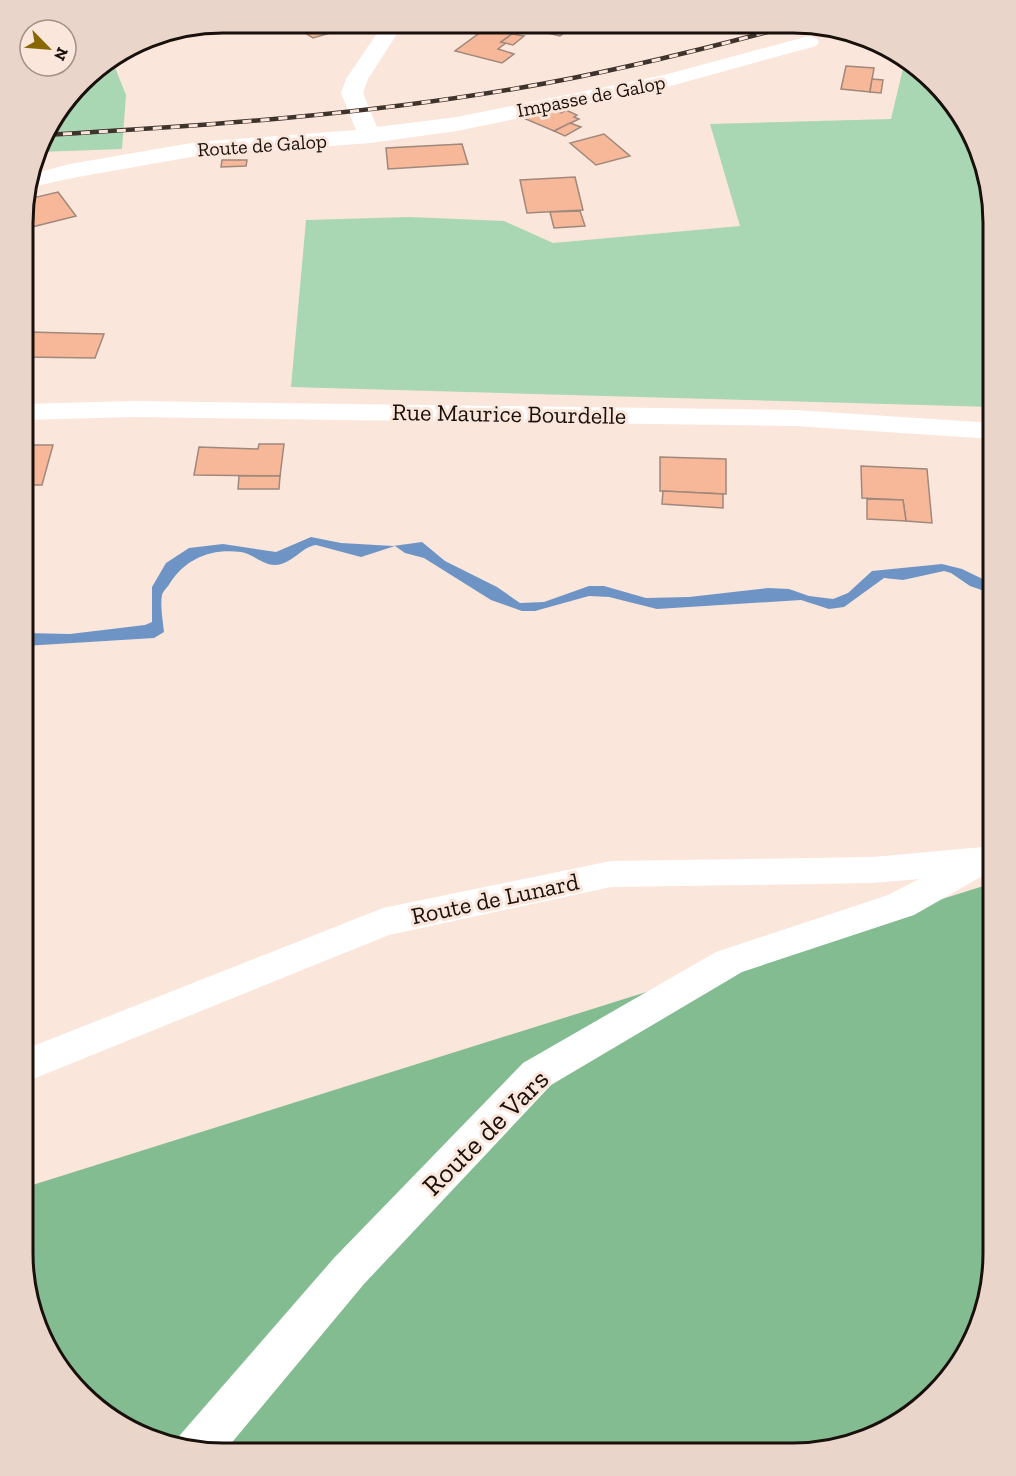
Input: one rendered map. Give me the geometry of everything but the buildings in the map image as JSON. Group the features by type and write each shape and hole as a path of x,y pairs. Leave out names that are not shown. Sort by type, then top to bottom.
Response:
{"street":[{"path":"368,132 352,93 357,79 387,33"},
{"name":"Impasse de Galop","path":"368,132 457,124 667,81 809,42"},
{"name":"Route de Galop","path":"39,179 70,171 197,149 368,132"},
{"name":"Rue Maurice Bourdelle","path":"33,412 133,409 795,418 983,430"},
{"name":"Route de Lunard","path":"33,1062 383,922 611,874 873,870 983,859"},
{"name":"Route de Vars","path":"204,1441 349,1271 537,1074 729,962 901,905 983,862"}],"green space":[{"path":"115,67 126,95 122,149 46,152 58,128 80,98"},
{"path":"903,68 936,98 951,117 973,162 983,211 983,407 291,387 306,220 410,217 504,221 553,243 740,226 710,124 891,119"},
{"path":"983,886 983,1265 979,1290 973,1314 963,1337 951,1359 936,1378 899,1411 854,1433 805,1443 223,1443 174,1437 150,1429 107,1404 65,1359 43,1314 37,1290 33,1265 33,1185"}],"water":[{"path":"311,537 341,543 393,546 422,542 445,561 497,587 520,603 544,602 589,586 604,586 646,598 689,597 768,588 789,589 809,596 833,599 848,593 872,571 942,564 962,569 983,579 983,591 944,571 903,580 884,578 844,607 829,609 801,600 657,609 609,597 589,596 535,611 522,611 491,600 424,558 405,553 395,546 361,557 316,545 287,562 275,565 246,553 230,551 210,553 192,561 176,574 163,594 161,608 164,632 154,638 33,645 33,633 70,634 145,625 152,622 152,587 166,563 189,548 223,544 276,552"}],"railway":[{"path":"55,134 282,118 460,97 554,82 762,33"}]}
